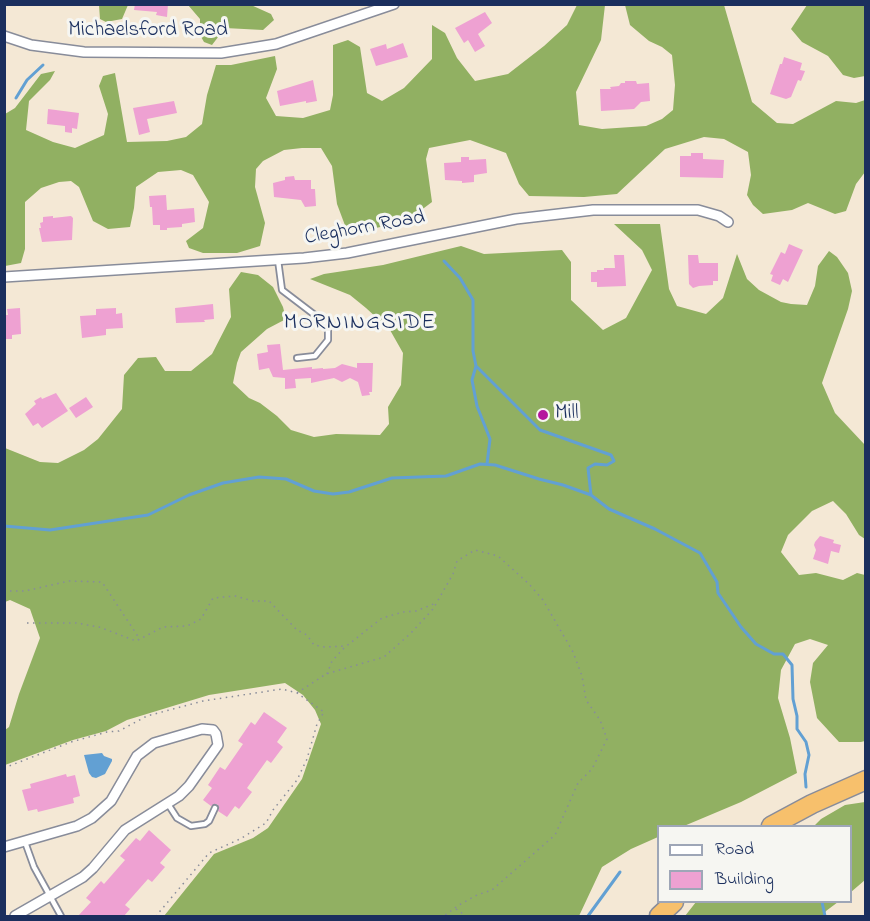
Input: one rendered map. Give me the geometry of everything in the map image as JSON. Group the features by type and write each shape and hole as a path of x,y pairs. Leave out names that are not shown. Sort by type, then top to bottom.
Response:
{"highway":[{"path":"773,825 812,804 866,780"},
{"path":"659,916 673,903"}],"street":[{"name":"Michaelsford Road","path":"4,36 31,45 84,52 221,53 276,44 394,4"},
{"name":"Cleghorn Road","path":"4,277 278,260 347,253 516,219 586,210 633,208 698,210 719,216 728,222"},
{"path":"4,847 77,826 98,814 111,801 137,756 154,743 202,729 213,730 216,734 218,745 189,786 168,804 131,825 83,877 15,916"}],"lane":[{"path":"278,260 282,290 324,322 328,331 328,340 315,356 297,358"},
{"path":"168,804 177,818 191,826 205,824 209,821 215,808"},
{"path":"25,842 34,867 61,916"}],"path":[{"path":"297,693 326,675 384,657 411,633 436,603 453,574 457,561 475,550 498,556 543,600 573,652 582,676 586,700 600,720 608,739 592,769 578,783 555,836 492,890 477,895 444,916"},
{"path":"4,591 24,591 69,581 102,582 140,640"},
{"path":"27,624 76,623 99,627 136,642 163,627 187,626 201,619 213,598 235,596 253,601 268,601 297,630 307,635 314,645 347,646"},
{"path":"326,675 332,661 382,618 416,611 436,603"},
{"path":"455,908 466,916"}],"green space":[{"path":"99,4 128,5 122,19 106,22 100,19"},
{"path":"188,5 251,5 271,14 274,20 263,30 225,28 212,45 204,42 200,35 200,19"},
{"path":"577,5 605,5 601,40 576,92 579,125 602,129 646,126 662,119 673,110 675,85 672,55 649,41 630,25 625,5 724,5 752,102 777,123 793,124 836,101 856,103 865,100 865,172 856,184 846,211 835,214 808,203 792,210 763,214 753,205 747,195 751,175 748,152 724,139 704,137 665,149 617,194 584,197 529,196 519,184 506,153 470,140 429,148 426,159 432,202 401,223 355,232 346,228 337,204 332,166 321,148 302,148 284,150 263,161 256,169 255,187 265,223 260,246 237,253 203,253 189,248 186,241 203,228 209,202 193,175 181,170 158,172 136,187 130,227 108,229 93,221 79,187 71,181 41,188 25,202 25,249 21,263 5,266 5,114 15,108 41,74 55,71 50,80 29,101 26,130 53,142 75,148 104,135 108,114 99,86 103,76 115,73 127,142 167,141 186,137 202,124 207,95 216,65 231,65 275,56 277,69 266,98 276,116 303,118 330,110 333,95 333,45 348,40 360,47 367,93 382,101 404,88 432,59 432,25 445,33 457,58 475,81 508,74 567,25"},
{"path":"807,5 865,5 865,76 854,78 843,75 828,56 802,42 791,29"},
{"path":"614,224 660,224 669,289 677,306 706,314 723,298 737,254 747,279 759,290 781,302 791,304 807,305 815,286 818,266 829,251 837,257 848,273 852,291 848,309 822,383 835,413 865,445 865,539 859,535 846,514 833,501 812,511 788,535 781,552 799,575 816,573 843,580 857,573 865,575 865,741 839,742 817,718 810,682 813,663 828,645 810,639 795,644 781,670 778,698 790,738 797,773 741,802 686,825 657,825 657,837 631,849 602,867 579,916 164,916 214,854 253,838 268,828 302,779 321,724 315,710 303,695 285,683 209,695 127,720 106,731 73,740 5,765 5,730 9,727 40,638 30,609 10,600 5,602 5,448 40,462 58,463 84,450 98,439 122,409 124,375 138,358 156,357 165,371 191,371 212,354 231,317 229,289 241,272 258,275 273,287 286,319 267,329 241,352 233,383 249,398 277,416 291,430 314,437 336,434 380,435 389,424 388,407 401,385 403,353 390,330 350,295 310,279 324,274 383,265 461,246 484,254 562,250 571,262 571,300 603,330 626,318 652,270 642,250"},
{"path":"865,802 865,880 852,891 852,825 815,825 845,805"},
{"path":"695,903 837,903 823,916 685,916"}],"water":[{"path":"102,753 112,761 105,774 96,778 92,777 84,755"}],"building":[{"path":"135,4 168,4 167,17 156,15 157,12 134,10"},
{"path":"485,12 492,23 478,34 485,46 475,52 468,40 464,43 455,28"},
{"path":"403,43 408,57 376,66 370,49 386,44 387,49"},
{"path":"784,57 802,63 800,70 805,71 801,81 798,80 791,97 786,99 770,94"},
{"path":"313,80 317,101 280,106 277,91"},
{"path":"625,81 636,81 637,84 649,83 650,101 641,102 634,109 601,111 600,89 611,89 610,87 619,86"},
{"path":"174,101 177,113 147,119 150,132 139,135 133,108"},
{"path":"48,109 79,113 77,129 72,128 72,133 65,132 65,126 47,124"},
{"path":"691,153 703,153 703,159 724,160 723,178 680,177 680,156 691,156"},
{"path":"461,157 469,157 469,160 486,159 487,173 474,175 474,182 462,183 462,181 445,180 444,163 461,162"},
{"path":"294,176 295,180 311,180 311,189 315,189 316,206 305,207 301,200 274,197 273,183 285,180 285,177"},
{"path":"166,195 167,210 194,208 195,222 182,224 182,227 167,228 167,230 160,230 160,225 153,225 149,196"},
{"path":"53,216 53,218 71,216 73,218 72,240 42,242 40,223 43,222 43,217"},
{"path":"789,244 803,250 788,282 783,279 780,285 771,281 773,275 770,274 781,252 785,254"},
{"path":"614,255 624,255 626,286 597,287 597,282 591,282 591,272 604,270 604,268 615,268"},
{"path":"688,255 698,255 699,263 718,263 718,281 713,281 713,285 693,288 689,284"},
{"path":"213,304 214,319 204,320 205,322 176,323 175,308"},
{"path":"20,308 21,334 12,335 12,339 4,339 4,315 8,315 7,309"},
{"path":"116,308 116,314 122,313 123,328 106,329 106,335 82,338 80,316 96,315 96,309"},
{"path":"280,344 283,370 312,367 312,369 335,368 342,364 357,368 357,363 373,363 372,392 369,392 370,395 362,396 358,382 350,378 342,382 334,378 311,383 311,378 295,379 296,388 285,389 285,378 273,377 269,368 259,370 257,354 268,352 267,345"},
{"path":"56,393 68,411 42,428 38,423 33,426 25,414 36,404 34,401"},
{"path":"86,397 93,407 76,418 69,408"},
{"path":"820,536 834,540 833,543 841,545 839,553 831,551 828,564 813,559 816,550 814,545"},
{"path":"264,712 287,728 277,742 283,747 271,763 267,760 247,788 252,792 239,809 235,806 227,817 218,811 217,804 211,806 203,800 212,788 208,785 220,767 225,770 243,744 238,741 251,722 255,725"},
{"path":"66,774 67,777 75,775 80,796 73,798 74,803 38,812 37,809 28,811 22,790 31,788 30,784"},
{"path":"149,830 171,850 160,863 165,867 152,882 148,879 125,905 130,909 124,916 78,916 91,902 86,898 101,881 104,884 125,860 120,856 136,838 140,841"}],"waterway":[{"path":"16,98 27,80 43,65"},
{"path":"444,261 460,278 473,300 473,351 476,366 472,380 477,406 490,439 487,464"},
{"path":"476,366 540,430 611,455 614,461 607,465 595,464 588,468 591,495"},
{"path":"4,526 50,530 148,515 189,495 223,483 259,477 286,479 314,491 333,494 349,492 392,478 446,476 480,464 495,465 563,485 591,495 609,509 655,529 700,553 717,582 718,593 741,627 756,644 774,654 783,654 792,665 797,729 806,742 809,755 805,774 806,787"},
{"path":"588,916 620,872"},
{"path":"822,903 825,916"}],"place":[{"name":"Mill","path":"543,415"}],"district":[{"name":"MORNINGSIDE","path":"360,324"}]}
